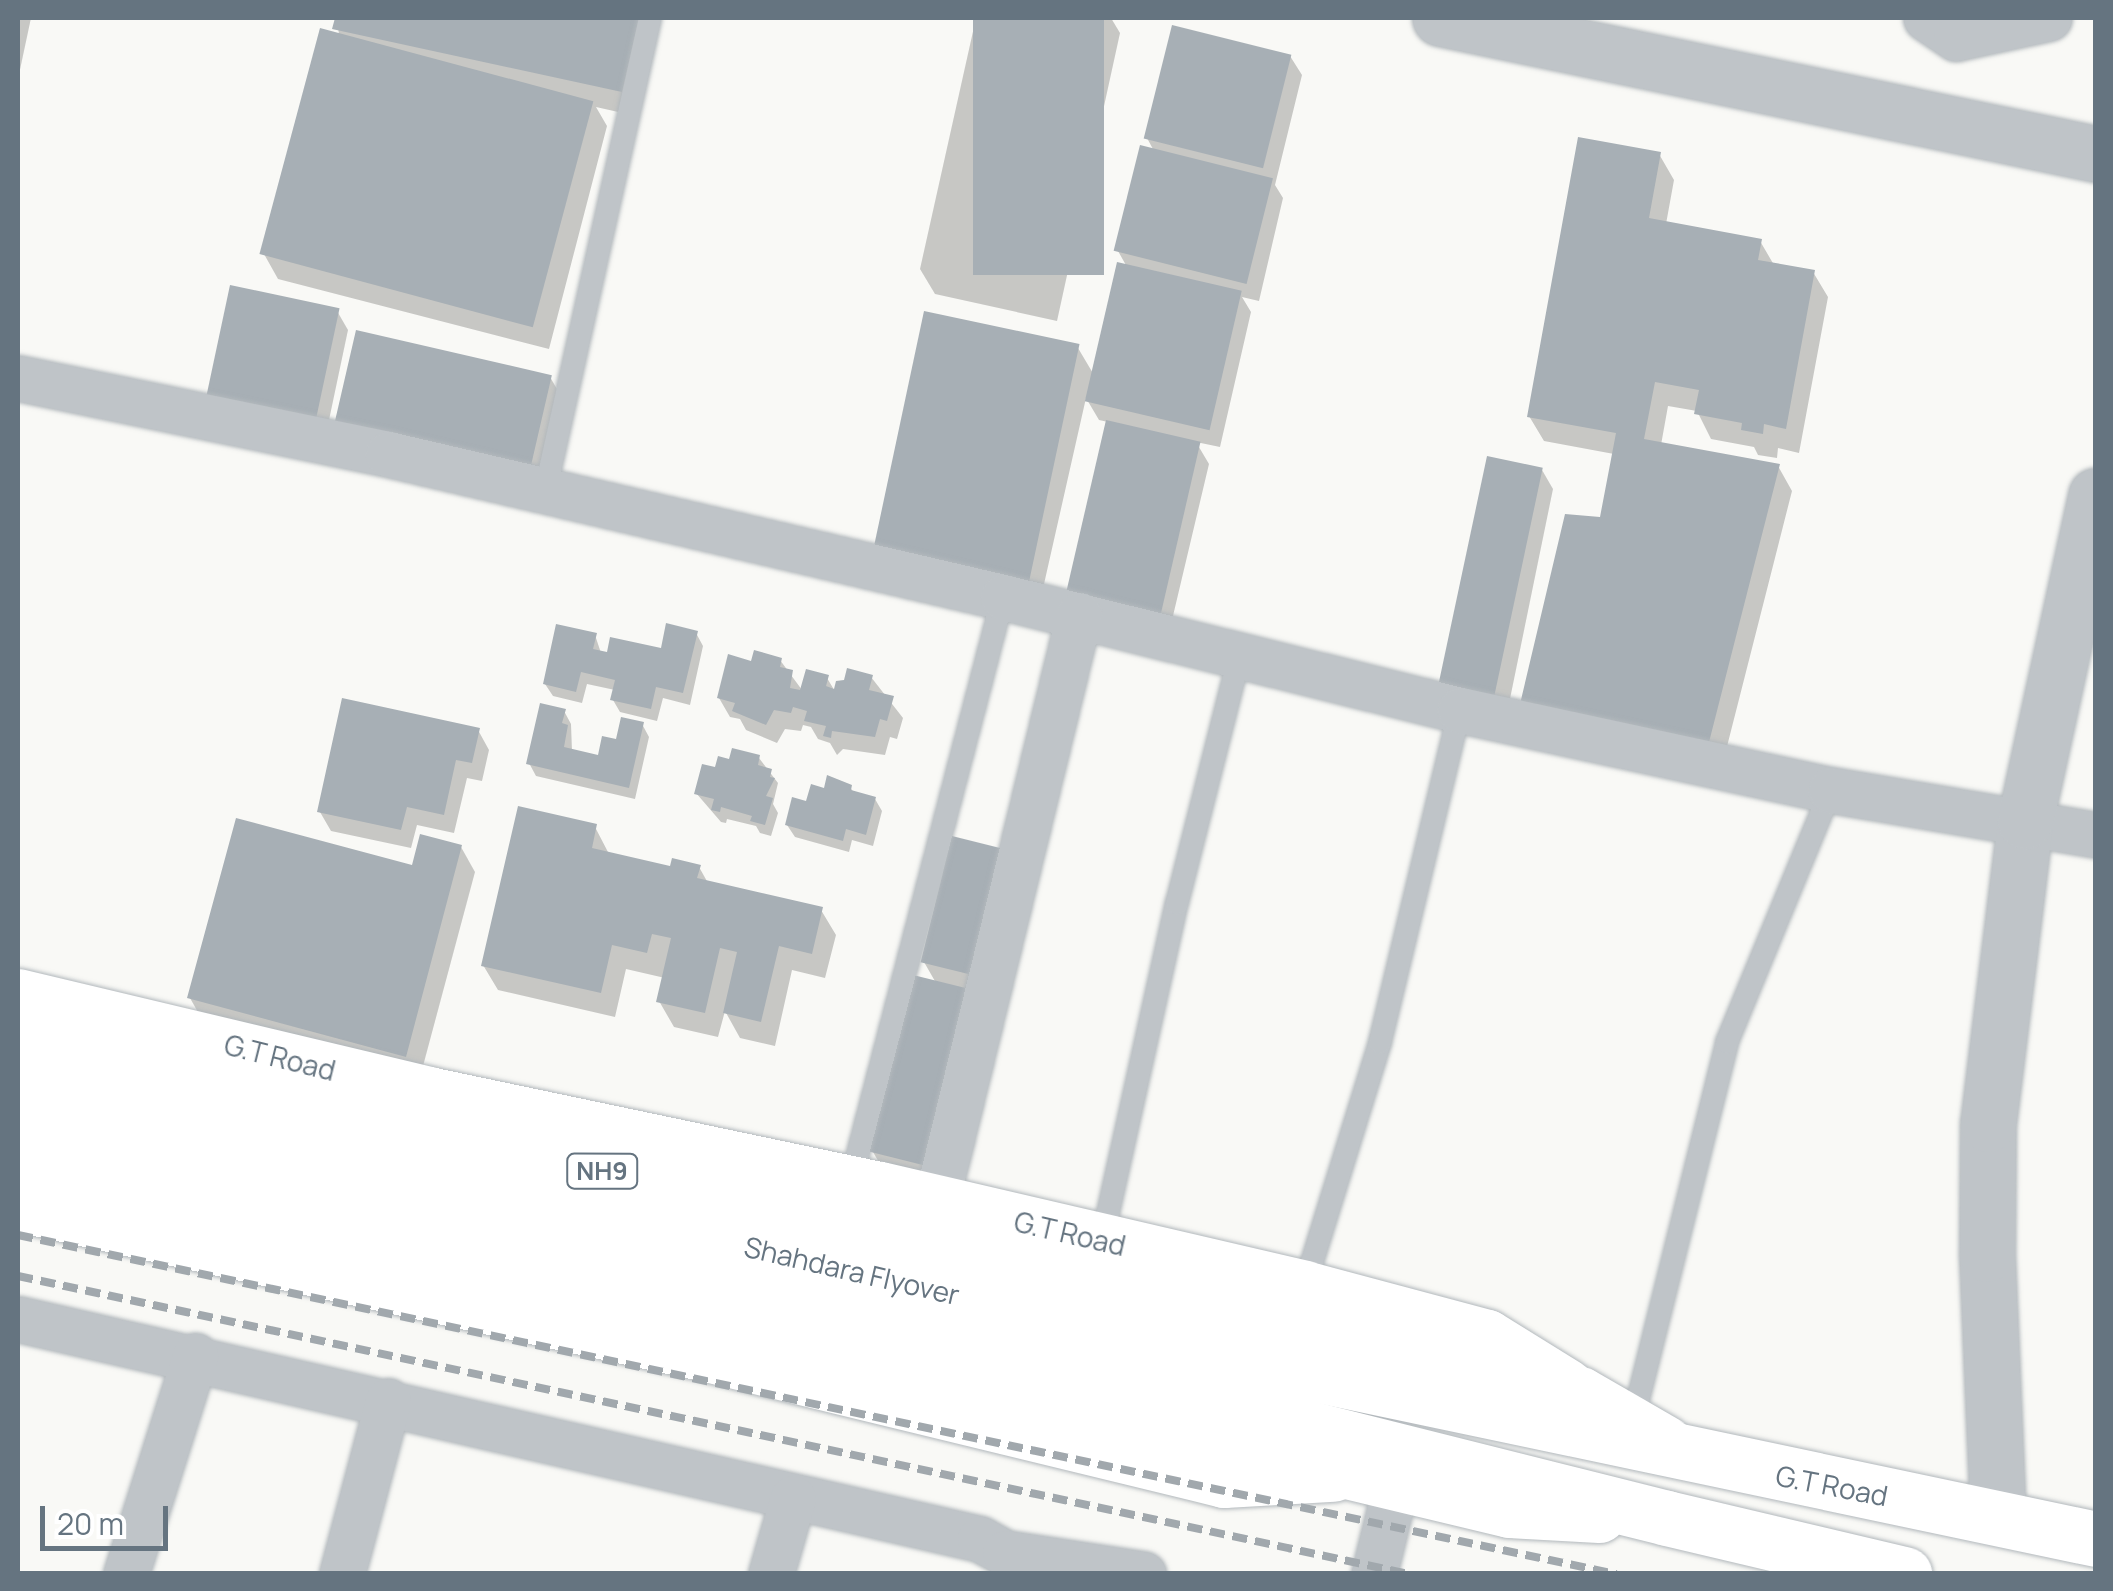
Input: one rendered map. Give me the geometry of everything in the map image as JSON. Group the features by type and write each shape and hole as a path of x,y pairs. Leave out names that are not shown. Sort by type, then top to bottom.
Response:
{"main road":[{"name":"G.T Road","path":"18,996 428,1094 936,1202 1304,1288 1486,1337 1689,1456 2096,1539"},
{"name":"Shahdara Flyover","path":"18,1032 530,1156 1170,1364 1667,1518"},
{"name":"Shahdara Flyover","path":"18,1075 1170,1364 1371,1479"},
{"name":"Shahdara Flyover","path":"18,1123 584,1246 1170,1364 1689,1456"},
{"name":"Shahdara Flyover","path":"18,1166 530,1275 1170,1364 1580,1394"},
{"path":"18,1204 712,1355 1224,1480 1371,1479 1509,1510 1667,1518 1904,1574"}],"street":[{"path":"1440,18 2096,154"},
{"path":"1926,18 1956,38 2049,18"},
{"path":"18,378 388,454 1079,615 1460,710 1831,790 2096,835"},
{"path":"1998,1518 1988,1254 1988,1124 2025,822 2096,496"},
{"path":"936,1202 1079,615"},
{"path":"18,1319 195,1356 793,1498 980,1538 1009,1563 1143,1574"},
{"path":"126,1574 195,1356"},
{"path":"342,1574 388,1401"},
{"path":"1371,1479 1374,1574"},
{"path":"771,1574 793,1498"}],"lane":[{"path":"545,492 650,18"},
{"path":"850,1184 1003,597"},
{"path":"1102,1240 1177,903 1240,654"},
{"path":"1304,1288 1380,1042 1460,710"},
{"path":"1632,1424 1727,1042 1831,790"}],"building":[{"path":"335,18 639,18 622,92 332,29"},
{"path":"973,18 1104,18 1104,275 973,275"},
{"path":"1172,25 1291,55 1263,168 1144,139"},
{"path":"320,28 593,101 533,327 259,254"},
{"path":"1578,137 1661,152 1649,218 1762,239 1758,260 1815,270 1786,429 1764,424 1763,434 1741,430 1742,423 1694,414 1699,390 1655,382 1644,439 1780,464 1707,750 1520,704 1565,514 1600,517 1616,433 1527,417"},
{"path":"1140,145 1273,178 1247,284 1114,251"},
{"path":"1117,262 1242,291 1210,430 1085,401"},
{"path":"230,285 340,308 316,421 206,397"},
{"path":"924,311 1080,344 1025,598 870,565"},
{"path":"356,330 552,375 527,483 331,438"},
{"path":"1106,420 1201,442 1160,618 1065,596"},
{"path":"1487,456 1543,468 1491,711 1435,700"},
{"path":"666,623 698,631 683,693 656,687 651,709 610,700 615,680 581,672 576,692 543,684 556,624 597,633 593,649 607,652 610,637 661,648"},
{"path":"754,650 782,658 780,667 793,670 790,688 800,690 806,669 829,675 826,686 834,689 836,681 844,680 847,668 873,675 869,690 894,696 887,721 880,719 875,737 832,731 831,738 823,736 826,726 804,721 807,711 793,707 791,713 774,710 766,725 732,711 735,703 717,698 728,654 751,661"},
{"path":"342,698 480,728 472,763 456,760 444,815 407,807 401,830 317,812"},
{"path":"540,703 566,709 562,723 568,725 564,747 598,755 602,736 616,739 621,717 644,722 629,788 526,764"},
{"path":"732,748 760,755 758,765 772,769 770,777 775,778 766,796 773,798 765,825 750,821 752,816 721,807 720,812 711,810 714,799 694,794 702,764 715,767 718,756 729,759"},
{"path":"827,775 852,785 851,790 876,797 866,835 846,829 843,841 785,825 792,797 806,801 811,784 824,788"},
{"path":"518,806 597,824 592,848 670,866 672,858 701,865 697,878 823,907 812,954 779,946 761,1022 723,1013 737,952 720,948 705,1013 656,1002 671,938 652,934 647,953 612,945 601,993 481,966"},
{"path":"236,818 412,865 420,834 462,845 406,1057 187,998"},
{"path":"952,836 1017,852 986,978 921,962"},
{"path":"905,973 983,992 939,1169 861,1150"}],"railway":[{"path":"18,1235 1616,1574"},
{"path":"18,1276 1409,1574"}]}
